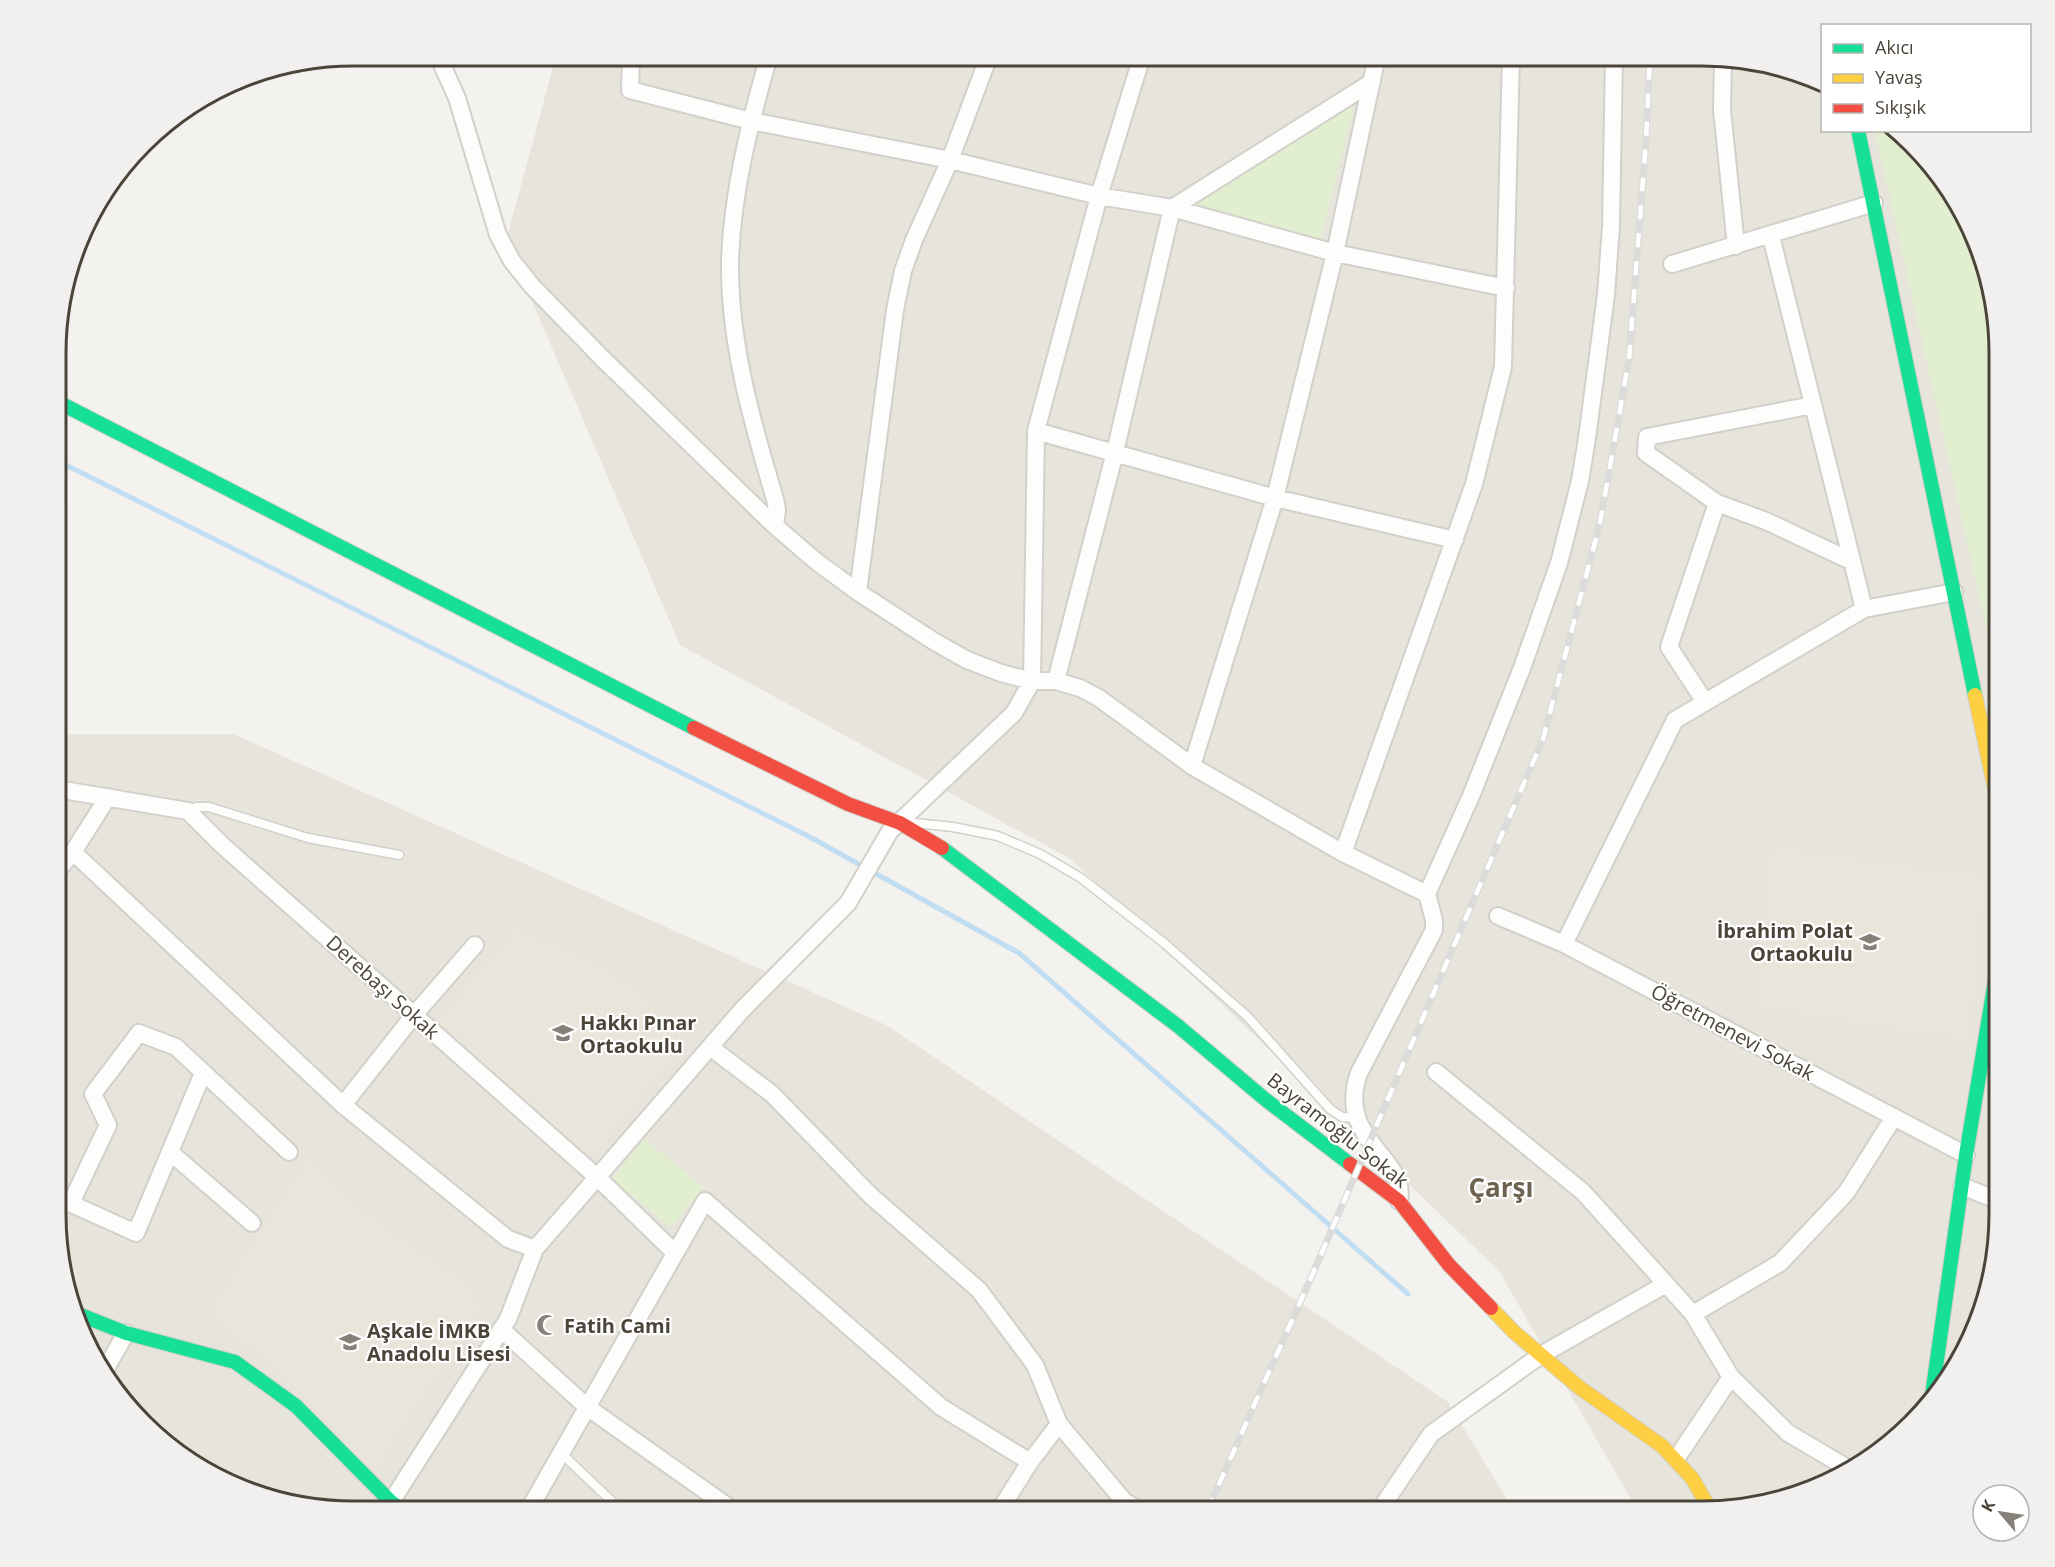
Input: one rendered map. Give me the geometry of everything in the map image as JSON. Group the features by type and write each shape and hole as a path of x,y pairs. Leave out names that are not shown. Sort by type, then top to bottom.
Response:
{"street":[{"path":"443,66 457,98 498,235 512,261 532,286 602,358 775,526 817,562 858,592 967,660 1032,681 1056,681 1080,688 1099,699 1192,766 1343,853 1427,894"},
{"path":"631,66 630,90 751,121 950,160 1099,196 1172,208 1335,252 1506,288"},
{"path":"766,66 751,121 732,223 730,263 732,309 739,360 775,499 777,510 775,526"},
{"path":"858,592 893,322 901,281 914,240 950,160 985,66"},
{"path":"401,1501 508,1319 535,1249 742,1010 849,903 895,827 1014,713 1032,681 1036,431 1099,196 1139,66"},
{"path":"1192,766 1275,498 1335,252 1375,66"},
{"path":"1343,853 1474,484 1503,367 1511,66"},
{"path":"1399,1201 1400,1188 1396,1176 1361,1128 1356,1118 1353,1098 1359,1073 1434,930 1434,920 1427,894 1475,785 1522,668 1559,563 1580,481 1606,295 1611,226 1614,66"},
{"path":"1723,67 1722,110 1736,246"},
{"path":"1056,681 1172,208 1372,82"},
{"path":"1858,132 1989,761"},
{"path":"1672,264 1771,236 1874,203"},
{"path":"1771,236 1863,609"},
{"path":"1813,405 1647,437 1646,453 1717,503 1766,520 1851,561"},
{"name":"Bayramoğlu Sokak","path":"66,406 601,681 948,852 1178,1026 1266,1100 1399,1201 1449,1265 1514,1332 1580,1388 1662,1446 1692,1478 1705,1501"},
{"path":"1036,431 1275,498 1455,540"},
{"path":"1705,702 1670,647 1717,503"},
{"path":"1564,944 1675,720 1863,609 1954,592"},
{"path":"66,790 188,811"},
{"path":"66,860 108,797"},
{"name":"Derebaşı Sokak","path":"188,811 222,845 597,1177 675,1253"},
{"path":"73,852 343,1105 508,1239 535,1249"},
{"name":"Öğretmenevi Sokak","path":"1498,916 1564,944 1966,1155"},
{"path":"343,1105 414,1015 475,945"},
{"path":"1935,1382 1966,1155 1989,1017"},
{"path":"66,1197 108,1125 93,1094 139,1033 176,1047 289,1152"},
{"path":"710,1047 772,1094 871,1196 979,1290 1035,1365 1059,1424 1118,1501"},
{"path":"1436,1072 1583,1192 1693,1314 1731,1377 1788,1433 1842,1465"},
{"path":"66,1201 136,1233 203,1073"},
{"path":"1966,1155 1989,1076"},
{"path":"1693,1314 1780,1263 1846,1193 1894,1117"},
{"path":"170,1152 252,1223"},
{"path":"1962,1186 1989,1197"},
{"path":"534,1501 705,1201 941,1407 1030,1462"},
{"path":"1386,1501 1431,1434 1541,1354 1666,1284"},
{"path":"85,1317 126,1333 236,1362 296,1406 392,1501"},
{"path":"501,1329 587,1407 720,1501"},
{"path":"108,1364 126,1333"},
{"path":"1676,1459 1731,1377"},
{"path":"1005,1501 1030,1462 1059,1424"}],"lane":[{"path":"188,811 196,807 208,807 308,838 399,855"},
{"path":"895,827 953,826 998,837 1040,854 1081,878 1164,943 1248,1017 1330,1109 1342,1117 1356,1118"},
{"path":"561,1453 611,1501"}],"shaded area":[{"path":"553,66 1702,66 1739,68 1758,72 1794,81 1821,92 1821,132 1885,132 1930,178 1951,210 1967,243 1979,279 1987,316 1989,353 1989,1214 1987,1251 1979,1288 1967,1324 1951,1358 1930,1389 1905,1417 1877,1442 1846,1463 1794,1486 1739,1499 1632,1501 1499,1271 1072,860 680,645 506,241"},
{"path":"66,734 233,734 886,1025 1448,1402 1508,1501 353,1501 316,1499 279,1491 243,1479 209,1463 178,1442 150,1417 125,1389 104,1358 81,1306 68,1251 66,1214"},
{"name":"İbrahim Polat Ortaokulu","path":"1771,846 1985,876 1970,1041 1754,1007"},
{"name":"Hakkı Pınar Ortaokulu","path":"516,928 580,954 634,987 685,1045 589,1161 437,1021"},
{"name":"Aşkale İMKB Anadolu Lisesi","path":"308,1159 348,1200 416,1250 469,1284 480,1307 375,1472 278,1370 207,1313"}],"green space":[{"path":"1346,105 1353,108 1320,241 1197,207 1196,199"},
{"path":"1875,132 1885,132 1930,178 1959,226 1979,279 1987,316 1989,353 1989,640"},
{"path":"644,1139 703,1187 671,1227 612,1179"}],"waterway":[{"path":"66,465 808,836 1019,953 1408,1294"}],"railway":[{"path":"1211,1501 1310,1280 1543,739 1600,523 1629,359 1650,66"}],"traffic: fast":[{"path":"1858,132 1975,695"},
{"path":"66,406 694,728"},
{"path":"942,848 1178,1026 1266,1100 1350,1164"},
{"path":"1934,1384 1966,1155 1989,1017"},
{"path":"85,1317 126,1333 235,1362 296,1406 390,1501"}],"traffic: slow":[{"path":"1975,695 1989,761"},
{"path":"1491,1308 1514,1332 1580,1388 1662,1446 1692,1478 1705,1501"}],"traffic: jam":[{"path":"694,728 848,804 900,823 942,848"},
{"path":"1350,1164 1399,1201 1449,1265 1491,1308"}],"place":[{"name":"İbrahim Polat Ortaokulu","path":"1870,942"},
{"name":"Hakkı Pınar Ortaokulu","path":"563,1033"},
{"name":"Fatih Cami","path":"547,1325"},
{"name":"Aşkale İMKB Anadolu Lisesi","path":"350,1342"}],"district":[{"name":"Çarşı","path":"1501,1187"}]}
